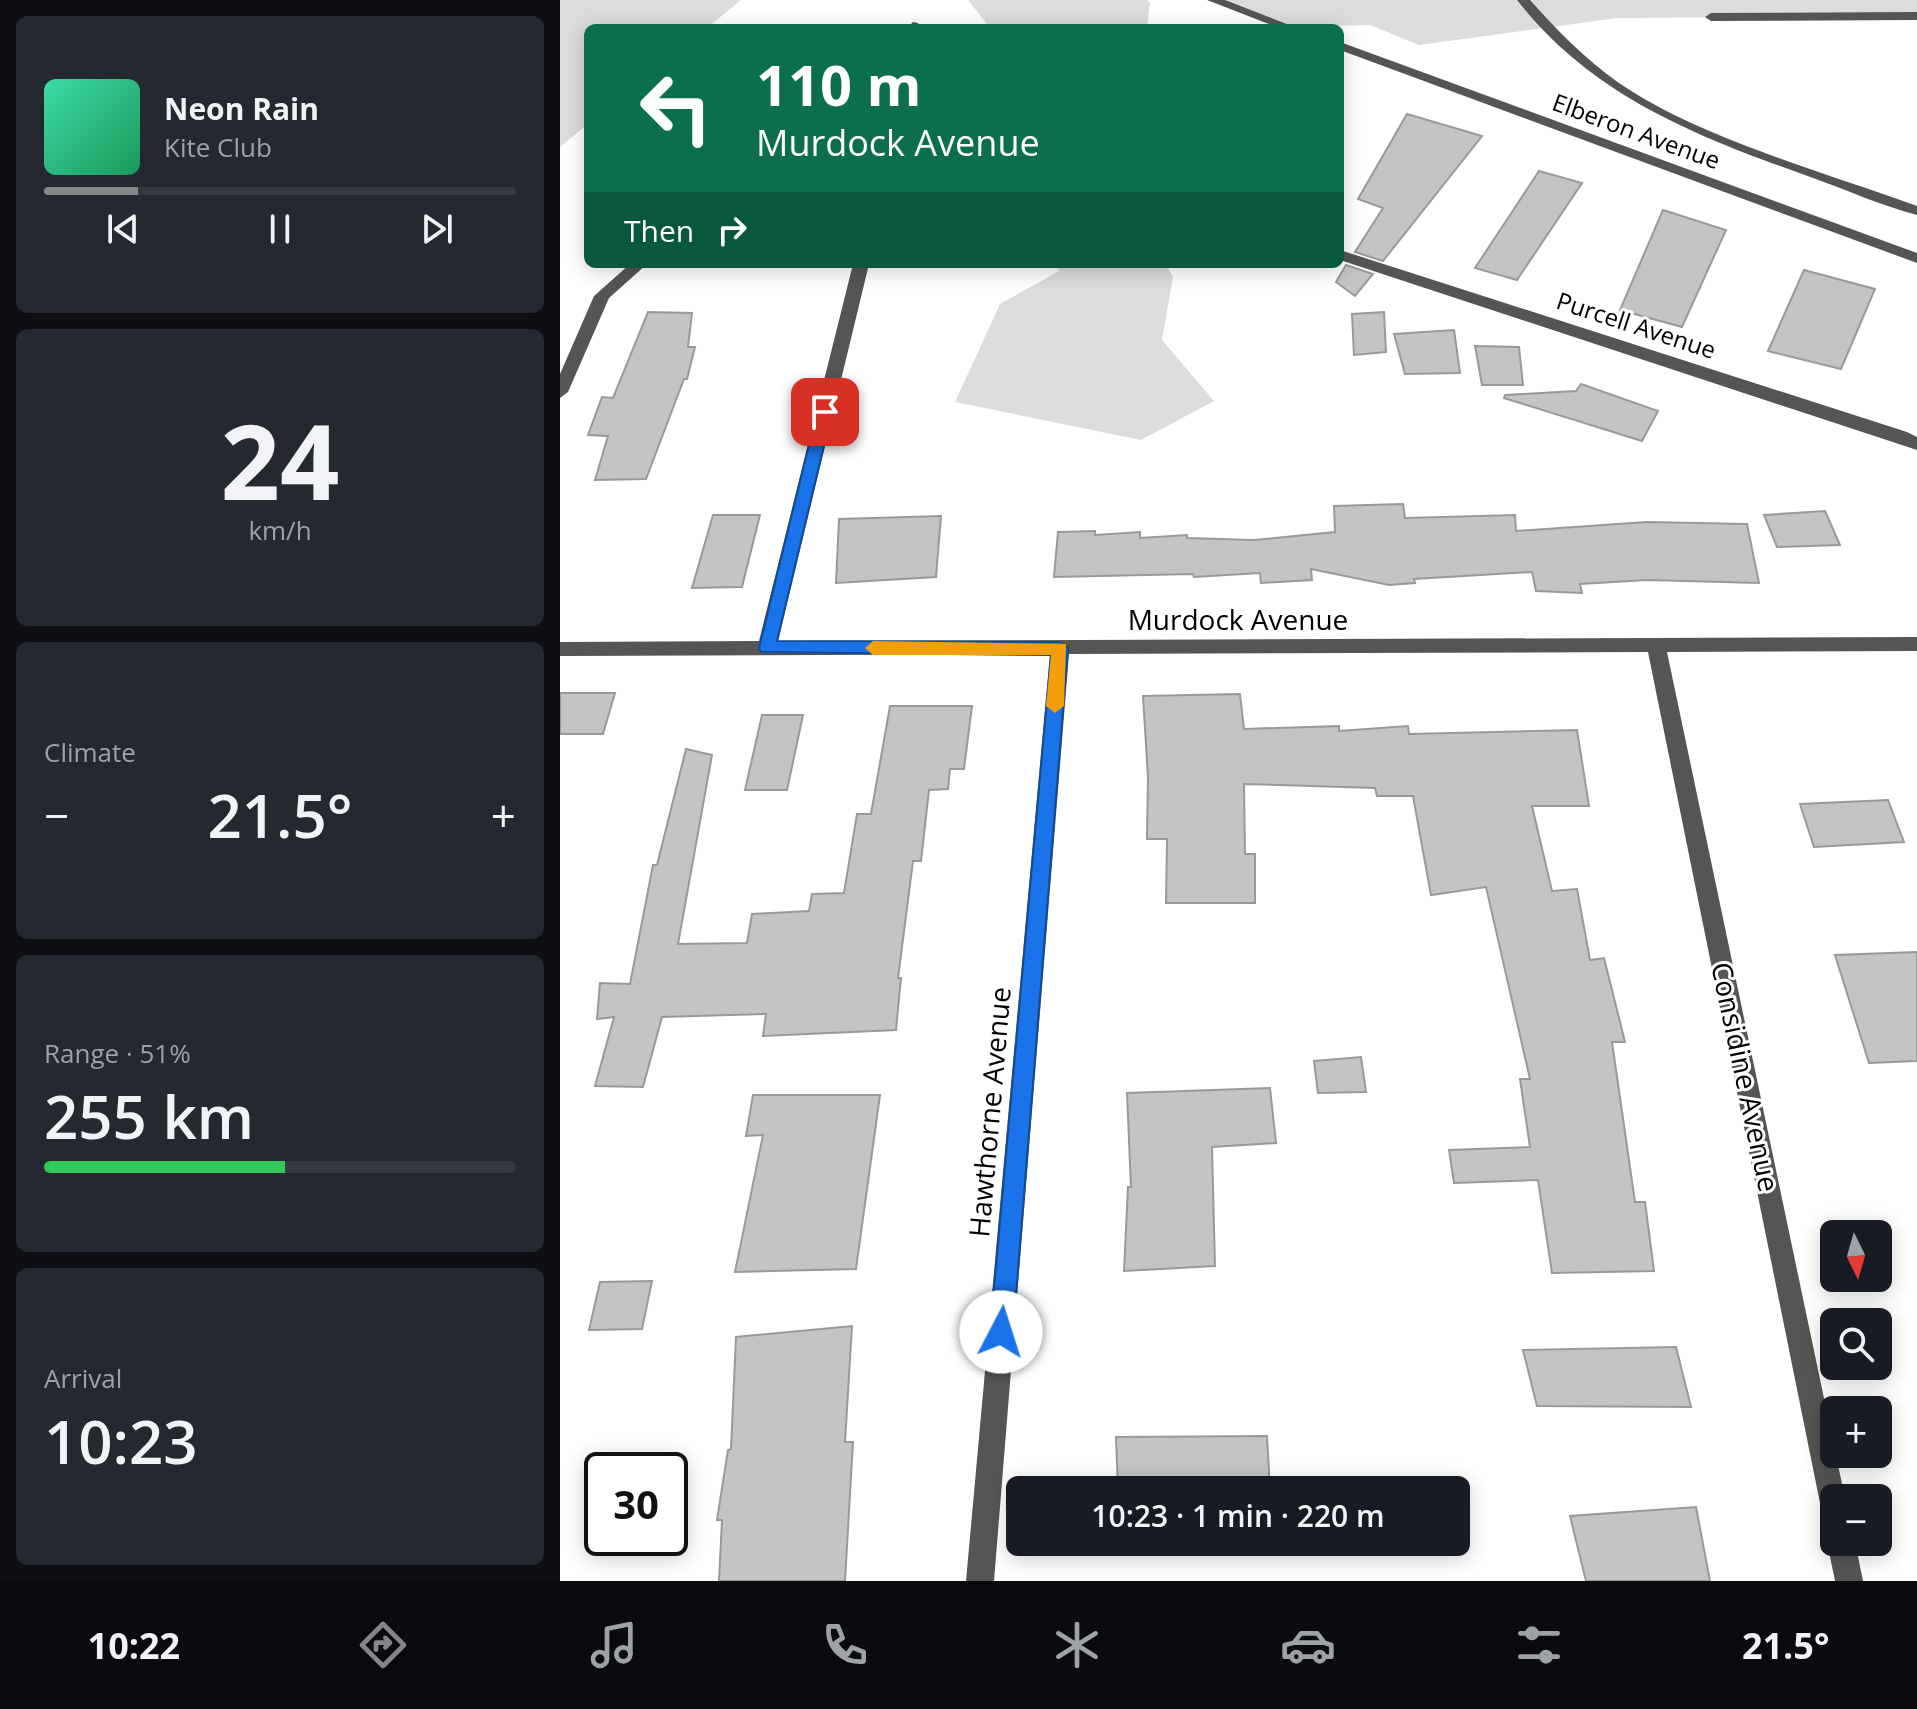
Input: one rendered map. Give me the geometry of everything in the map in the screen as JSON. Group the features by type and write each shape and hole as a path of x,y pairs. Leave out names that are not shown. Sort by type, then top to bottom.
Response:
{"street":[{"path":"1213,0 1279,24"},
{"path":"1523,0 1595,71 1631,96 1701,128 1917,211"},
{"path":"1711,17 1917,16"},
{"name":"Elberon Avenue","path":"1344,47 1917,258"},
{"name":"Purcell Avenue","path":"1344,256 1901,436 1917,444"},
{"path":"560,392 602,296 634,268"},
{"path":"767,648 860,268"},
{"name":"Murdock Avenue","path":"560,649 1917,644"},
{"name":"Considine Avenue","path":"1656,646 1829,1484"},
{"name":"Hawthorne Avenue","path":"980,1581 1060,648"},
{"path":"1844,1556 1849,1581"}],"shaded area":[{"path":"560,0 741,0 712,24 584,24 584,127 560,147"},
{"path":"968,0 1148,0 1150,3 1147,24 987,24"},
{"path":"1213,0 1917,0 1917,16 1617,18 1419,45 1370,25 1281,24"},
{"path":"1058,268 1168,268 1173,277 1162,340 1214,401 1141,440 955,402 1000,304 1059,271"}],"building":[{"path":"1407,114 1482,136 1383,261 1355,252 1383,208 1358,199"},
{"path":"1539,171 1582,183 1517,280 1475,268"},
{"path":"1663,210 1726,230 1682,327 1620,310"},
{"path":"1346,265 1373,274 1355,296 1336,282"},
{"path":"1804,270 1875,289 1841,369 1768,351"},
{"path":"648,312 692,313 688,347 695,347 687,379 684,379 646,479 595,480 608,436 588,435 602,397 613,398"},
{"path":"1384,312 1386,352 1354,355 1352,314"},
{"path":"1454,330 1460,373 1405,374 1394,334"},
{"path":"1475,346 1519,347 1523,385 1482,385"},
{"path":"1581,384 1658,411 1642,441 1504,398 1505,395 1576,391"},
{"path":"1403,504 1405,518 1515,515 1516,531 1647,522 1747,524 1759,583 1647,580 1580,584 1582,593 1536,591 1532,572 1414,579 1415,583 1389,585 1311,569 1312,580 1261,583 1260,573 1194,577 1193,574 1054,577 1058,532 1095,531 1095,535 1140,532 1140,538 1187,535 1187,538 1254,540 1335,532 1334,506"},
{"path":"1825,511 1840,545 1777,547 1764,515"},
{"path":"713,515 760,515 742,587 692,588"},
{"path":"941,516 936,577 836,583 839,519"},
{"path":"560,693 615,693 603,734 560,734"},
{"path":"1240,694 1244,729 1339,726 1339,731 1408,726 1409,734 1577,730 1589,806 1532,806 1552,891 1577,889 1590,960 1604,958 1625,1042 1612,1042 1635,1202 1645,1202 1654,1271 1552,1273 1538,1180 1454,1183 1449,1150 1530,1147 1520,1079 1530,1079 1486,887 1431,895 1413,796 1377,796 1375,788 1244,784 1245,854 1255,854 1255,903 1166,903 1167,839 1147,839 1148,777 1143,696"},
{"path":"890,706 972,706 964,769 950,769 948,789 929,790 921,861 913,861 898,978 901,978 896,1030 763,1036 766,1014 662,1017 643,1087 595,1086 614,1017 597,1019 600,983 630,984 653,865 657,865 686,749 712,755 678,944 747,943 752,914 809,911 812,894 844,893 857,814 871,814"},
{"path":"762,715 803,715 787,790 745,790"},
{"path":"1888,800 1904,842 1814,847 1800,804"},
{"path":"1917,952 1917,1061 1869,1063 1835,955"},
{"path":"1361,1057 1366,1092 1318,1093 1314,1061"},
{"path":"1270,1088 1276,1143 1212,1147 1215,1266 1124,1271 1128,1187 1131,1187 1127,1093"},
{"path":"753,1095 880,1095 856,1269 735,1272 763,1135 746,1136"},
{"path":"652,1281 642,1329 589,1330 600,1282"},
{"path":"852,1326 845,1442 853,1442 845,1581 719,1581 722,1520 717,1520 728,1450 731,1449 736,1337"},
{"path":"1676,1347 1691,1407 1537,1406 1523,1350"},
{"path":"1267,1436 1269,1476 1117,1476 1116,1437"},
{"path":"1696,1507 1710,1581 1586,1581 1570,1516"}],"slow traffic":[{"path":"873,648 1060,648 1055,706"}],"route":[{"path":"825,412 767,648 1060,648 1001,1332"}]}
